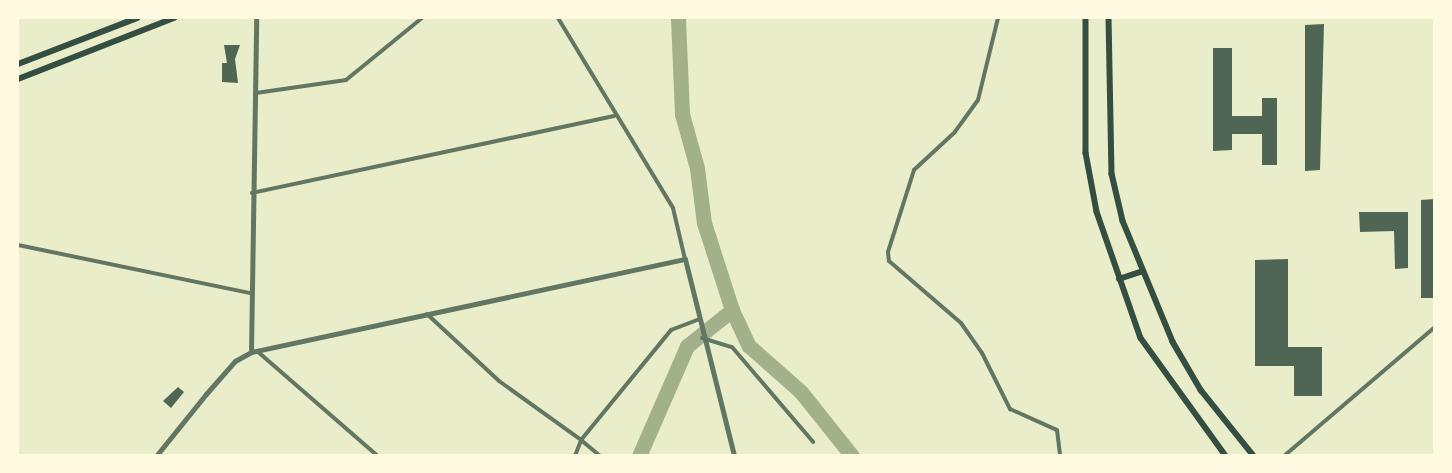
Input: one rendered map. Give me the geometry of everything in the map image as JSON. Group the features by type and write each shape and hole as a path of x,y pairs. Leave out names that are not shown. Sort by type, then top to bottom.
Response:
{"main road":[{"path":"18,64 137,18"},
{"path":"18,79 174,18"},
{"path":"1086,18 1087,161 1097,212 1141,338 1226,456"},
{"path":"1109,18 1112,174 1142,272 1201,390 1254,456"},
{"path":"1119,279 1142,272"}],"street":[{"path":"256,18 256,93 249,293 254,352 378,456"},
{"path":"256,93 346,80 422,18"},
{"path":"558,18 614,116 673,208 702,338 734,456"},
{"path":"998,18 978,100 955,132 914,170 888,252 889,261 961,323 982,352 1010,409 1057,430 1060,456"},
{"path":"252,193 614,116"},
{"path":"18,245 249,293"},
{"path":"156,456 235,361 254,352 685,259"},
{"path":"427,314 499,381 581,440 600,456"},
{"path":"575,456 581,440 670,330 699,322"},
{"path":"1284,456 1434,328"},
{"path":"702,338 732,347 813,442"}],"building":[{"path":"1324,24 1320,170 1305,171 1305,25"},
{"path":"224,45 240,45 235,59 238,83 222,82 222,63 227,63"},
{"path":"1213,48 1232,48 1232,116 1262,116 1262,98 1277,98 1277,165 1262,165 1262,134 1232,134 1232,150 1213,151"},
{"path":"1434,199 1434,298 1421,298 1421,200"},
{"path":"1359,212 1408,212 1408,268 1395,269 1394,231 1360,232"},
{"path":"1288,259 1288,347 1322,347 1322,396 1294,396 1294,366 1255,366 1255,260"},
{"path":"178,387 184,392 171,408 163,401"}],"waterway":[{"path":"639,456 687,346 732,310 704,223 697,168 682,114 678,18"},
{"path":"732,310 749,346 801,392 852,456"}]}
